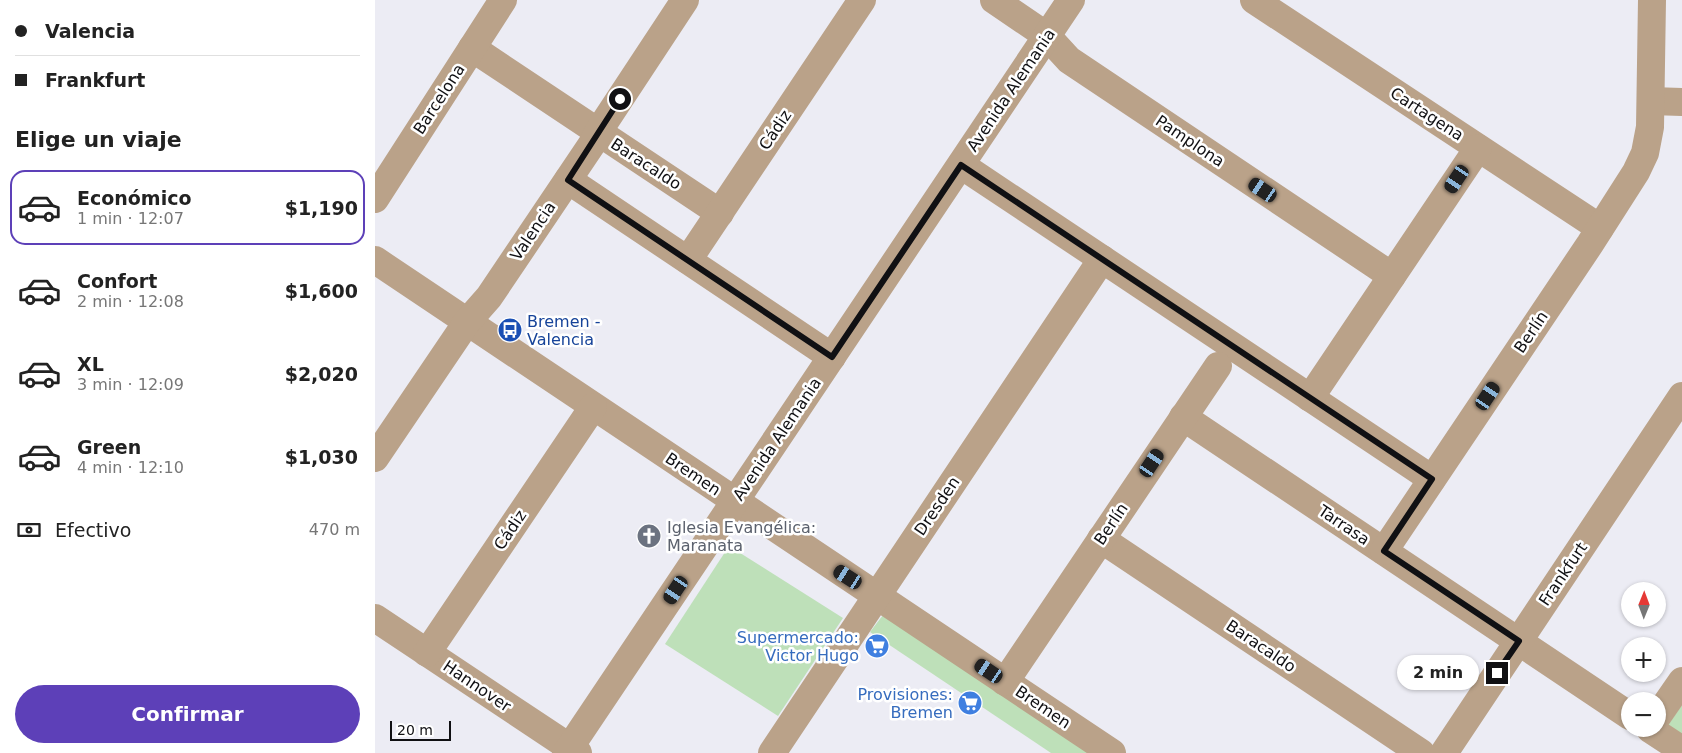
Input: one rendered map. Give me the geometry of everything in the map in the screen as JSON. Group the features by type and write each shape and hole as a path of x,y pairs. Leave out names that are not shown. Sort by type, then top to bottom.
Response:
{"street":[{"name":"Barcelona","path":"375,199 503,0"},
{"name":"Valencia","path":"375,458 467,322 489,297 592,144 685,0"},
{"name":"Cádiz","path":"688,260 862,0"},
{"name":"Pamplona","path":"994,0 1047,36 1069,60 1392,276"},
{"name":"Avenida Alemania","path":"571,751 1071,0"},
{"name":"Cartagena","path":"1254,0 1600,228"},
{"name":"Berlín","path":"1384,551 1636,172 1649,140 1652,0"},
{"name":"Baracaldo","path":"472,48 720,212"},
{"path":"1651,102 1682,102"},
{"path":"1310,398 1478,148"},
{"path":"961,165 1432,479"},
{"path":"568,180 832,357"},
{"name":"Dresden","path":"780,750 877,597 1103,259"},
{"name":"Bremen","path":"375,260 1107,752"},
{"name":"Berlín","path":"1005,682 1218,366"},
{"name":"Frankfurt","path":"1444,753 1682,396"},
{"name":"Cádiz","path":"427,652 593,407"},
{"name":"Tarrasa","path":"1183,417 1621,710"},
{"name":"Baracaldo","path":"1101,539 1421,753"},
{"name":"Hannover","path":"375,618 571,751"},
{"path":"1666,705 1682,681"},
{"path":"1662,737 1682,750"}],"green space":[{"path":"729,546 843,618 778,716 665,644"},
{"path":"883,615 1089,753 1051,753 870,632"},
{"path":"1682,705 1682,742 1668,725"}],"place":[{"name":"Bremen - Valencia","path":"510,330"},
{"name":"Iglesia Evangélica: Maranata","path":"649,536"},
{"name":"Supermercado: Victor Hugo","path":"877,646"},
{"name":"Provisiones: Bremen","path":"970,703"}],"route":[{"path":"620,99 568,180 832,357 961,165 1432,479 1384,551 1519,641 1497,673"}]}
